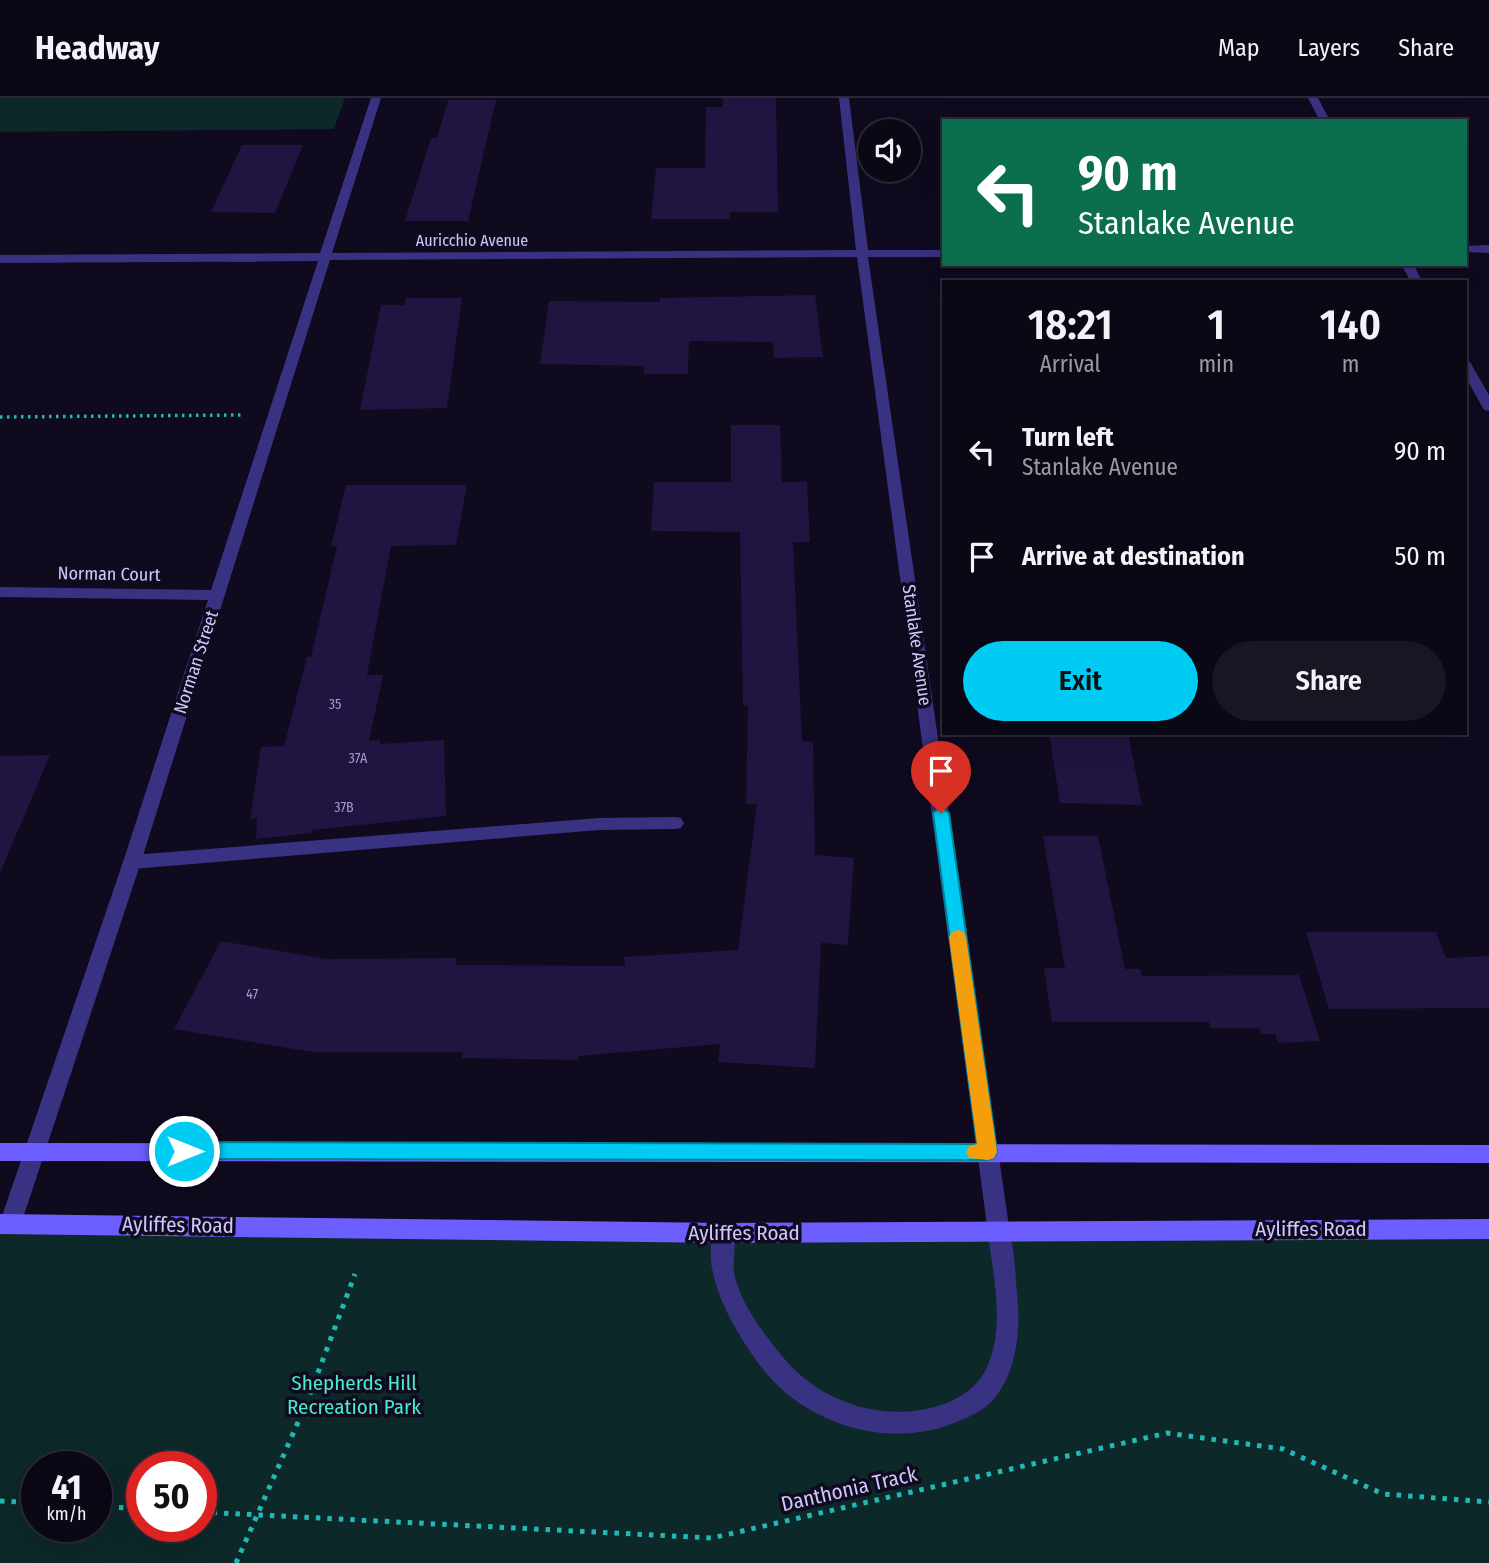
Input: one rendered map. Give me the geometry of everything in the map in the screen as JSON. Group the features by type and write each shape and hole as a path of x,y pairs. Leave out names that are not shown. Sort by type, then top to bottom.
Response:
{"main road":[{"path":"0,1152 1489,1154"},
{"name":"Ayliffes Road","path":"5,1224 724,1233 999,1233 1221,1228 1489,1229"}],"street":[{"name":"Norman Street","path":"5,1224 33,1151 132,862 376,98"},
{"name":"Stanlake Avenue","path":"724,1233 724,1275 736,1303 762,1348 794,1386 821,1404 872,1419 906,1424 952,1413 984,1394 999,1365 1009,1321 988,1152 862,253 844,98"},
{"path":"1312,98 1324,119"},
{"path":"1467,249 1489,249"},
{"name":"Auricchio Avenue","path":"0,259 942,253"},
{"path":"1467,368 1489,407"},
{"name":"Norman Court","path":"0,592 217,595"},
{"path":"132,862 599,824 675,823"}],"path":[{"path":"0,417 275,415"},
{"path":"236,1563 307,1402 355,1275"},
{"name":"Danthonia Track","path":"217,1512 712,1538 1167,1433 1283,1449 1383,1494 1489,1502"},
{"path":"0,1502 21,1503"}],"green space":[{"path":"0,98 345,98 334,129 0,132"},
{"name":"Shepherds Hill Recreation Park","path":"0,1224 1489,1233 1489,1563 0,1563"}],"building":[{"path":"723,98 776,98 778,212 730,212 730,219 651,219 656,168 705,168 706,107 723,107"},
{"path":"448,100 496,100 468,221 405,221 431,138 437,138"},
{"path":"242,145 303,145 275,213 211,212"},
{"path":"815,295 823,357 774,358 773,342 689,341 688,374 644,374 644,366 540,364 549,301 660,302 660,298"},
{"path":"406,298 462,298 447,408 360,410 381,305 405,305"},
{"path":"731,425 780,425 782,482 807,482 810,542 793,542 802,741 813,742 815,855 854,858 848,945 821,943 815,1068 718,1062 720,1044 578,1056 578,1060 462,1058 463,1052 313,1052 174,1029 221,941 327,959 457,958 456,965 625,966 624,957 738,950 757,804 746,804 748,706 743,706 740,532 651,531 654,482 731,482"},
{"path":"346,485 467,485 456,545 391,546 367,675 383,675 369,741 380,740 380,744 444,740 446,816 312,830 312,833 256,839 257,818 250,819 261,747 284,746 307,657 311,657 337,546 331,546"},
{"path":"1049,735 1128,735 1142,805 1060,803"},
{"path":"50,755 0,873 0,756"},
{"path":"1043,836 1098,836 1125,969 1140,969 1142,976 1299,975 1320,1041 1278,1043 1275,1034 1261,1034 1259,1028 1211,1028 1209,1022 1052,1022 1044,968 1065,968"},
{"path":"1306,932 1436,932 1446,958 1489,956 1489,1008 1329,1009"}],"slow traffic":[{"path":"958,937 988,1152 976,1152"}],"route":[{"path":"184,1151 988,1152 941,813"}]}
